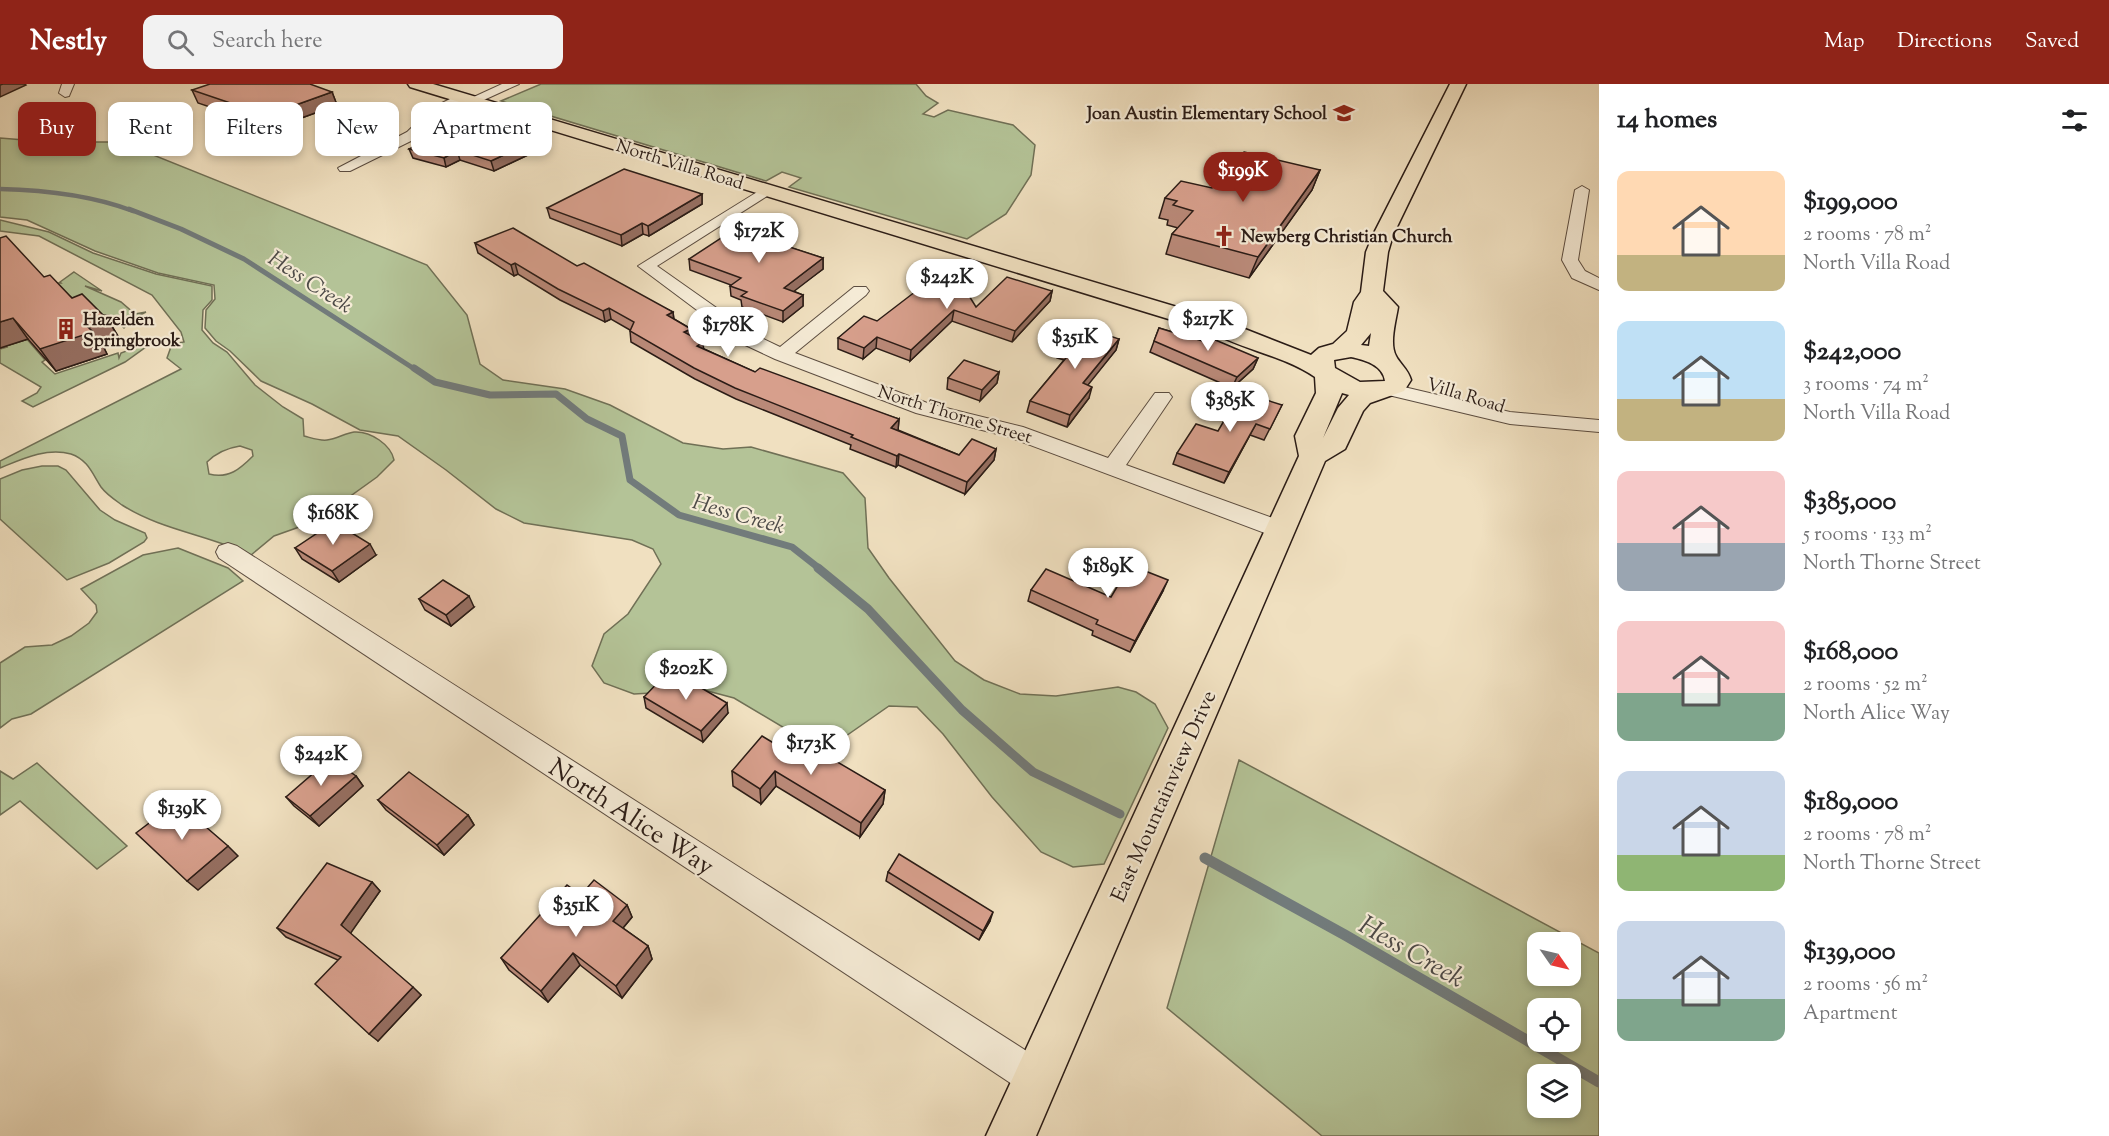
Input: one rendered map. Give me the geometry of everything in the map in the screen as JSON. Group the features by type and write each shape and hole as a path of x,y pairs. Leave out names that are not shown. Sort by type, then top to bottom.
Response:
{"main road":[{"name":"North Villa Road","path":"416,84 1219,327 1236,337 1302,358 1331,362 1350,387 1385,377"},
{"path":"1331,362 1359,333 1365,302 1372,292 1377,252 1383,235 1458,84"},
{"path":"1372,292 1386,308 1381,349 1385,377"},
{"path":"1331,362 1363,352 1385,377"},
{"name":"East Mountainview Drive","path":"1011,1136 1313,456 1309,435 1329,393 1331,362"},
{"path":"1313,456 1335,443 1351,408 1385,377"}],"street":[{"path":"345,168 412,135 437,111 513,84"},
{"name":"North Thorne Street","path":"767,190 646,266 748,339 782,355 924,409 1016,432 1281,530"},
{"path":"1582,190 1570,260 1578,274 1599,285"},
{"path":"782,355 860,291"},
{"name":"Villa Road","path":"1385,377 1510,418 1599,426"},
{"path":"1113,468 1162,397"},
{"name":"North Alice Way","path":"228,552 1037,1079"}],"green space":[{"path":"541,84 916,84 926,96 938,103 923,114 934,117 948,110 1013,125 1035,145 1031,175 1006,214 967,239 789,187 801,178 782,172 766,181 552,116 552,102 501,101"},
{"path":"0,138 18,139 18,156 96,156 96,142 108,142 108,156 156,156 427,265 467,315 480,364 503,380 565,389 610,405 683,443 723,449 751,447 843,473 865,498 868,548 955,661 984,680 1020,694 1056,696 1118,687 1136,692 1155,704 1168,728 1104,864 1073,867 1041,852 992,797 943,734 917,707 889,706 843,738 791,732 734,698 704,690 634,694 604,683 592,666 604,634 628,614 661,564 653,549 632,540 524,523 496,509 398,436 360,430 312,404 261,381 230,351 216,341 205,328 206,310 215,299 214,285 158,273 95,251 27,220 0,217"},
{"path":"0,220 49,232 93,253 156,274 212,286 212,300 203,310 202,330 213,343 227,352 255,385 303,419 304,436 324,440 360,432 373,436 385,444 394,460 377,477 342,502 302,526 274,536 251,555 137,514 108,494 86,463 71,454 44,453 0,468 0,461 181,369 167,358 172,344 184,342 181,332 152,295 39,236 0,231","holes":["240,446 252,450 253,456 234,472 222,475 209,474 207,462 218,454"]},
{"path":"74,272 102,291 85,286 121,302 135,314 146,312 132,319 124,328 109,315 86,314 56,283 61,283"},
{"path":"19,330 45,360 42,362 55,374 118,353 119,358 121,353 150,342 150,344 125,362 33,407 22,401 37,393 41,387 0,363 0,349 7,347 0,338"},
{"path":"58,466 66,470 100,510 115,520 145,533 147,538 109,563 67,580 0,519 0,479 22,470"},
{"path":"178,548 228,568 243,581 31,714 12,719 0,728 0,663 25,647 52,645 71,636 89,623 97,612 96,605 81,589 143,555"},
{"path":"1239,760 1560,932 1527,932 1527,986 1581,986 1581,943 1599,953 1599,1136 1322,1136 1167,1008"},
{"path":"37,763 127,846 97,869 20,801 0,815 0,771 13,779"}],"building":[{"path":"210,84 310,84 332,92 303,102 227,102 192,90"},
{"path":"1244,152 1320,170 1258,257 1172,234 1193,211 1173,205 1177,201 1165,198 1181,181 1212,188"},
{"path":"476,156 502,156 491,161"},
{"path":"624,169 702,194 648,226 642,223 621,235 547,208"},
{"path":"747,221 777,231 765,239 823,258 784,288 803,295 783,311 741,296 747,292 730,286 741,278 689,259"},
{"path":"513,228 577,266 584,263 673,312 667,315 691,329 684,332 703,342 697,346 755,372 760,368 899,419 891,428 959,455 972,439 996,449 967,482 899,454 897,456 851,437 853,435 735,388 694,368 630,331 634,322 609,308 603,311 558,289 515,263 511,265 475,243"},
{"path":"6,236 44,277 50,275 72,298 82,294 108,320 88,327 93,332 40,349 13,318 0,322 0,238"},
{"path":"950,265 976,307 1007,277 1052,291 1015,331 954,310 911,350 877,337 864,348 838,338 864,316 877,321"},
{"path":"1078,325 1119,339 1083,383 1092,387 1070,415 1030,401 1072,351 1059,347"},
{"path":"1159,328 1209,343 1213,339 1258,358 1237,377 1154,341"},
{"path":"964,360 999,372 982,390 948,378"},
{"path":"1241,392 1282,405 1270,429 1256,424 1229,472 1177,453 1196,424 1218,431"},
{"path":"334,522 370,544 332,571 295,548"},
{"path":"1130,565 1168,580 1135,641 1096,624 1098,620 1031,590 1046,569 1111,597"},
{"path":"443,580 469,596 446,615 419,599"},
{"path":"667,673 678,679 681,676 727,703 701,731 644,697"},
{"path":"762,736 790,753 800,740 885,790 861,823 775,771 760,789 732,771"},
{"path":"331,758 356,776 310,816 286,797"},
{"path":"409,772 468,815 437,845 378,800"},
{"path":"177,802 228,846 187,881 136,833"},
{"path":"899,854 993,912 983,931 888,872"},
{"path":"327,863 372,882 341,925 413,987 369,1034 315,984 341,957 277,928"},
{"path":"594,880 627,905 613,921 648,946 616,986 573,953 541,991 501,958 567,885 581,895"}],"waterway":[{"name":"Hess Creek","path":"0,189 68,194 133,211"},
{"name":"Hess Creek","path":"129,209 181,229 244,259 416,370"},
{"name":"Hess Creek","path":"414,368 435,382 490,395 556,394 587,419 622,436 630,480 679,515 792,547 820,569"},
{"name":"Hess Creek","path":"818,568 868,609 962,710 1033,772 1120,814"},
{"name":"Hess Creek","path":"1205,858 1345,935 1599,1082"}],"place":[{"name":"Joan Austin Elementary School","path":"1344,113"},
{"name":"Newberg Christian Church","path":"1224,236"},
{"name":"Hazelden Springbrook","path":"66,329"}]}
